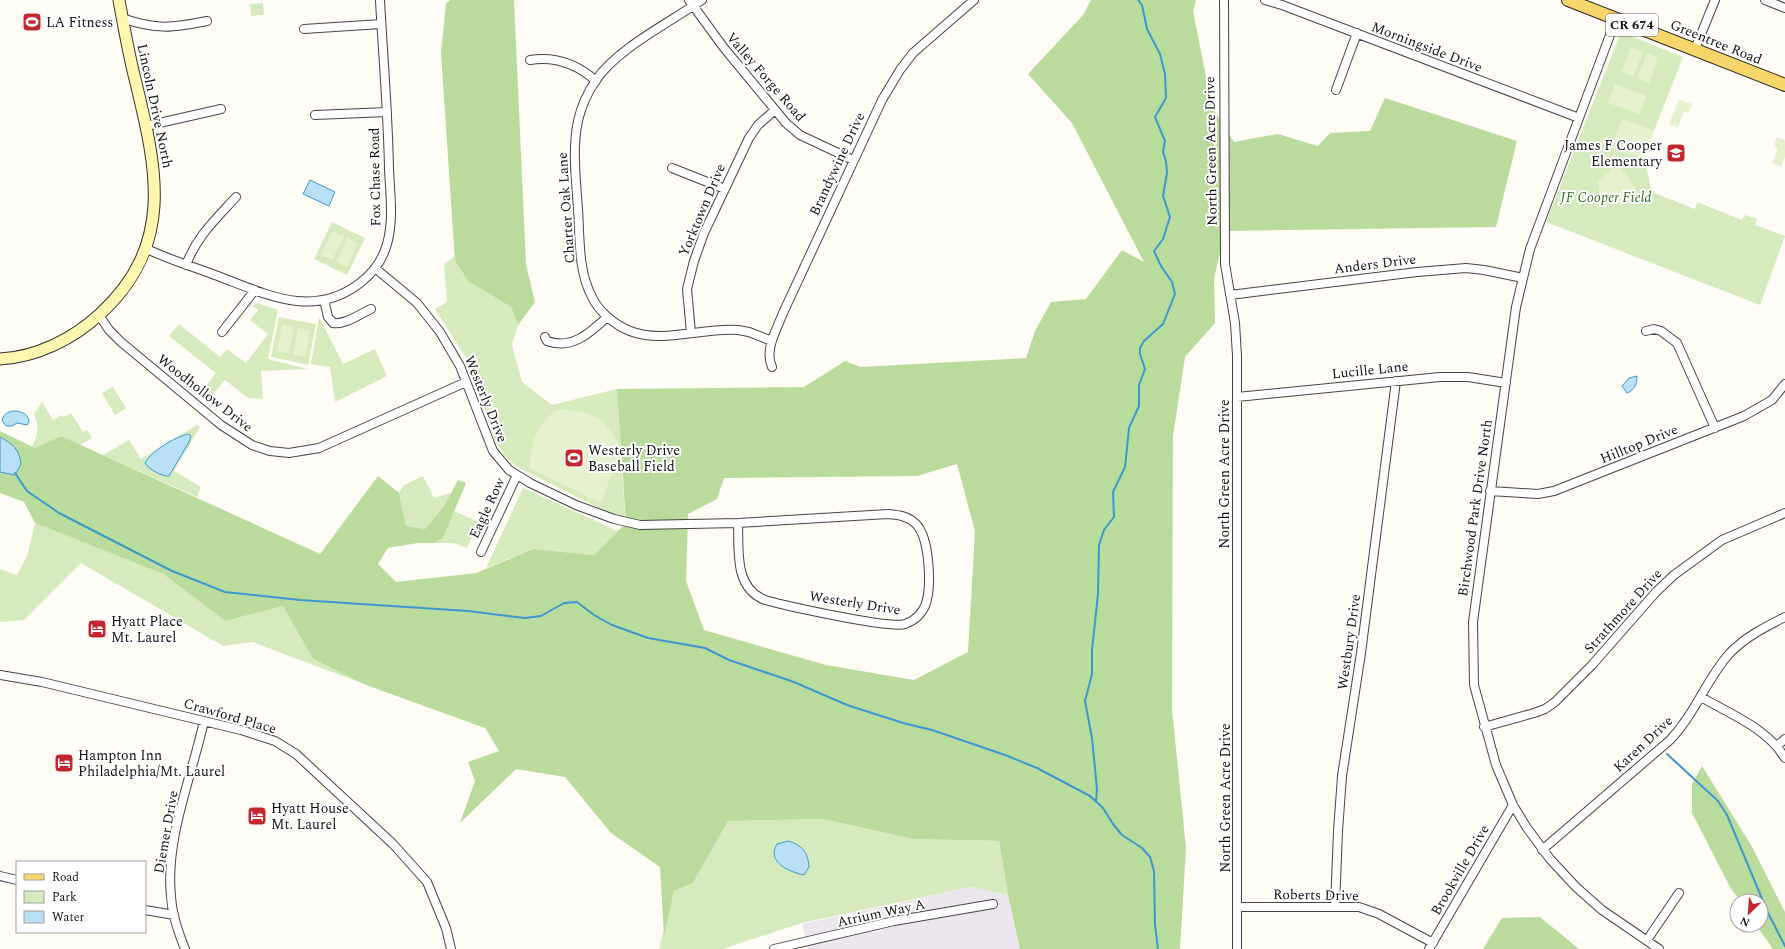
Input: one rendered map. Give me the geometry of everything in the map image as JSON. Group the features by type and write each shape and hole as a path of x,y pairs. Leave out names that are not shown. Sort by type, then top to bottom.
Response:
{"main road":[{"name":"Greentree Road","path":"1568,0 1785,85"}],"street":[{"name":"Lincoln Drive North","path":"0,359 26,355 54,345 81,330 99,315 124,287 145,248 152,223 155,189 152,153 119,0"},
{"name":"Fox Chase Road","path":"145,248 254,290 275,297 298,302 334,298 355,287 375,268 387,244 391,222 387,112 380,0"},
{"name":"Charter Oak Lane","path":"702,0 691,3 622,53 596,80 584,103 578,122 575,143 581,252 586,280 596,304 607,317 630,331 649,335 738,330 749,332 772,341"},
{"name":"Brandywine Drive","path":"772,366 769,356 772,341 787,304 882,100 906,61 974,0"},
{"name":"North Green Acre Drive","path":"1224,0 1226,264 1235,323 1237,356 1237,949"},
{"name":"Morningside Drive","path":"1265,0 1357,33 1579,118"},
{"path":"1695,49 1715,0"},
{"path":"1765,0 1785,8"},
{"name":"Valley Forge Road","path":"691,3 724,48 775,110 800,135 853,160"},
{"path":"122,18 142,25 164,27 177,27 207,21"},
{"name":"Birchwood Park Drive North","path":"1616,19 1530,249 1516,306 1490,491 1473,622 1472,644 1474,685 1484,727 1496,765 1513,805 1542,850 1582,892 1602,910 1659,949"},
{"path":"304,29 381,24"},
{"path":"1336,90 1357,33"},
{"path":"530,60 540,58 572,63 596,80"},
{"path":"146,126 220,109"},
{"name":"Yorktown Drive","path":"691,333 687,289 700,242 749,138 758,126 775,110"},
{"path":"315,115 387,112"},
{"path":"672,168 725,189"},
{"path":"186,265 198,239 236,197"},
{"name":"Westerly Drive","path":"375,268 409,296 425,312 447,343 466,382 493,451 500,462 517,476 601,516 647,525 738,523 888,514 903,516 915,524 923,536 929,578 925,606 916,619 905,624 896,625 776,603 758,597 748,590 742,578 738,523"},
{"name":"Anders Drive","path":"1230,295 1417,272 1466,268 1523,278"},
{"path":"222,332 254,290"},
{"path":"324,300 328,317 333,323 348,320 371,309"},
{"name":"Woodhollow Drive","path":"99,315 109,330 120,342 221,425 252,445 270,451 299,453 329,445 466,382"},
{"path":"545,337 547,341 558,344 576,341 587,335 607,317"},
{"path":"1646,331 1654,329 1661,331 1677,343 1716,428"},
{"name":"Lucille Lane","path":"1237,397 1440,377 1468,377 1506,384"},
{"name":"Westbury Drive","path":"1335,907 1342,776 1361,653 1396,381"},
{"name":"Hilltop Drive","path":"1490,491 1544,494 1576,483 1716,428 1762,407 1772,400 1785,384"},
{"name":"Eagle Row","path":"481,552 517,476"},
{"name":"Strathmore Drive","path":"1484,727 1545,709 1555,702 1592,664 1674,574 1722,540 1785,513"},
{"name":"Karen Drive","path":"1542,850 1670,740 1685,722 1716,671 1730,653 1754,633 1785,616"},
{"name":"Crawford Place","path":"0,675 36,680 204,720 264,736 286,746 306,762 393,844 427,882 446,928 451,949"},
{"path":"1701,697 1752,727 1777,746 1785,758"},
{"name":"Diemer Drive","path":"185,949 174,915 170,885 173,848 204,720"},
{"path":"1777,746 1785,739"},
{"name":"Brookville Drive","path":"1431,946 1513,805"},
{"path":"0,876 16,880"},
{"path":"1647,940 1679,892"},
{"name":"Atrium Way A","path":"774,949 888,923 993,904"},
{"name":"Roberts Drive","path":"1238,907 1359,908 1379,914 1431,946"},
{"path":"146,910 174,915"}],"shaded area":[{"path":"970,887 1008,895 1020,949 808,949 802,924"}],"green space":[{"path":"450,0 514,0 526,264 535,302 518,325 511,307 468,281 455,261 441,53 446,4"},
{"path":"1091,0 1196,0 1193,11 1212,107 1234,142 1278,134 1318,146 1330,133 1370,131 1385,98 1517,141 1496,227 1225,231 1214,279 1215,323 1185,357 1173,436 1172,709 1186,848 1180,949 1020,949 1008,895 999,841 913,839 823,819 728,821 693,883 674,891 664,936 660,867 611,833 565,777 516,769 460,823 475,781 468,762 499,751 485,728 366,685 313,659 283,606 225,621 163,574 35,523 24,502 0,493 0,431 35,448 61,436 320,554 378,476 399,493 406,526 425,529 444,506 458,480 466,483 443,538 434,543 418,543 388,548 378,564 396,582 476,573 533,549 594,555 626,523 617,389 804,387 845,361 861,367 1026,358 1035,331 1051,302 1086,299 1122,250 1144,262 1072,123 1028,74 1083,15","holes":["957,464 975,531 968,652 914,680 826,665 704,630 686,581 688,514 717,499 724,478 917,476"]},
{"path":"263,3 264,15 251,16 250,4"},
{"name":"JF Cooper Field","path":"1621,32 1683,57 1644,156 1652,192 1695,209 1697,202 1742,220 1745,215 1757,219 1755,225 1785,236 1760,305 1546,222"},
{"path":"1631,47 1643,52 1633,77 1622,72"},
{"path":"1647,53 1658,58 1649,83 1637,78"},
{"path":"1615,84 1646,96 1640,114 1608,103"},
{"path":"1679,99 1692,104 1689,113 1684,112 1678,127 1669,124"},
{"path":"1622,119 1654,130 1644,159 1612,147"},
{"path":"1777,137 1785,140 1785,157 1781,167 1772,163 1778,148 1774,146"},
{"path":"1621,161 1624,165 1622,169 1636,190 1635,196 1621,202 1607,201 1603,198 1600,193 1598,180 1611,171 1612,163"},
{"path":"332,222 365,238 347,275 314,259"},
{"path":"332,231 344,236 332,260 321,255"},
{"path":"347,238 358,243 347,267 336,262"},
{"path":"455,256 455,261 468,281 511,307 518,325 512,345 522,382 552,405 617,389 625,517 609,513 517,467 506,457 495,441 470,364 435,309 447,302 444,264"},
{"path":"257,303 278,310 268,359 308,369 261,371 263,399 248,398 225,380 211,396 203,390 216,373 169,336 179,324 220,357 227,349 246,363 268,334 250,320 258,310 253,306"},
{"path":"279,317 316,324 308,365 271,357"},
{"path":"319,317 343,364 375,349 387,376 335,402 330,367 311,364"},
{"path":"282,325 294,327 289,353 277,351"},
{"path":"298,328 310,331 305,357 293,354"},
{"path":"113,387 126,408 115,415 102,393"},
{"path":"42,402 53,420 62,415 64,417 71,413 83,432 87,430 92,438 80,445 61,436 35,448 32,446 38,430 34,414"},
{"name":"Westerly Drive Baseball Field","path":"556,410 579,411 596,417 609,429 621,448 601,503 529,468 533,442 538,429"},
{"path":"197,425 200,427 174,471 201,487 197,497 103,455 129,440 141,459"},
{"path":"423,476 434,498 451,493 444,506 425,529 406,526 399,493 404,485"},
{"path":"523,488 618,531 594,555 533,549 486,568"},
{"path":"454,511 479,522 467,548 453,543 434,543 443,538"},
{"path":"35,523 163,574 225,621 283,606 313,659 366,685 253,642 223,646 81,563 24,620 0,622 0,569 17,575 27,556"},
{"path":"1702,766 1751,845 1785,912 1785,949 1773,949 1762,933 1769,933 1769,893 1734,893 1730,887 1692,813 1692,784"},
{"path":"823,819 913,839 999,841 1008,895 970,887 802,923 722,949 659,949 674,891 693,883 728,821"},
{"path":"1540,917 1579,949 1483,949 1502,918"}],"water":[{"path":"310,180 335,192 329,206 303,194"},
{"path":"1637,376 1635,386 1627,393 1622,386 1629,378"},
{"path":"16,411 27,416 29,422 27,425 17,423 12,426 6,426 2,420 5,414"},
{"path":"188,434 191,436 189,442 169,476 152,470 145,463 148,458 158,449 170,441"},
{"path":"0,437 12,445 19,454 21,464 15,475 0,472"},
{"path":"788,841 801,847 806,853 809,867 804,875 786,869 774,856 774,850 777,844"}],"waterway":[{"path":"1096,801 1097,789 1092,738 1085,701 1092,674 1092,650 1098,594 1099,545 1104,530 1114,517 1113,492 1125,467 1129,428 1139,406 1139,385 1145,369 1140,354 1140,348 1144,341 1163,324 1175,294 1172,282 1161,266 1154,251 1163,239 1170,217 1163,196 1167,173 1166,161 1163,152 1165,141 1155,117 1166,98 1165,74 1160,54 1147,29 1142,5 1138,0"},
{"path":"15,473 27,491 59,513 172,571 225,592 300,600 468,611 525,618 541,616 564,603 577,602 594,615 612,625 648,638 705,648 729,660 794,682 847,705 903,723 932,730 1005,755 1037,768 1090,796 1103,808 1122,835 1142,848 1150,857 1154,871 1155,925 1158,949"},
{"path":"1667,754 1718,801 1727,815 1768,913 1785,946"}],"place":[{"name":"LA Fitness","path":"32,22"},
{"name":"James F Cooper Elementary","path":"1676,153"},
{"name":"Westerly Drive Baseball Field","path":"574,458"},
{"name":"Hyatt Place Mt. Laurel","path":"97,629"},
{"name":"Hampton Inn Philadelphia/Mt. Laurel","path":"64,763"},
{"name":"Hyatt House Mt. Laurel","path":"257,816"}]}
